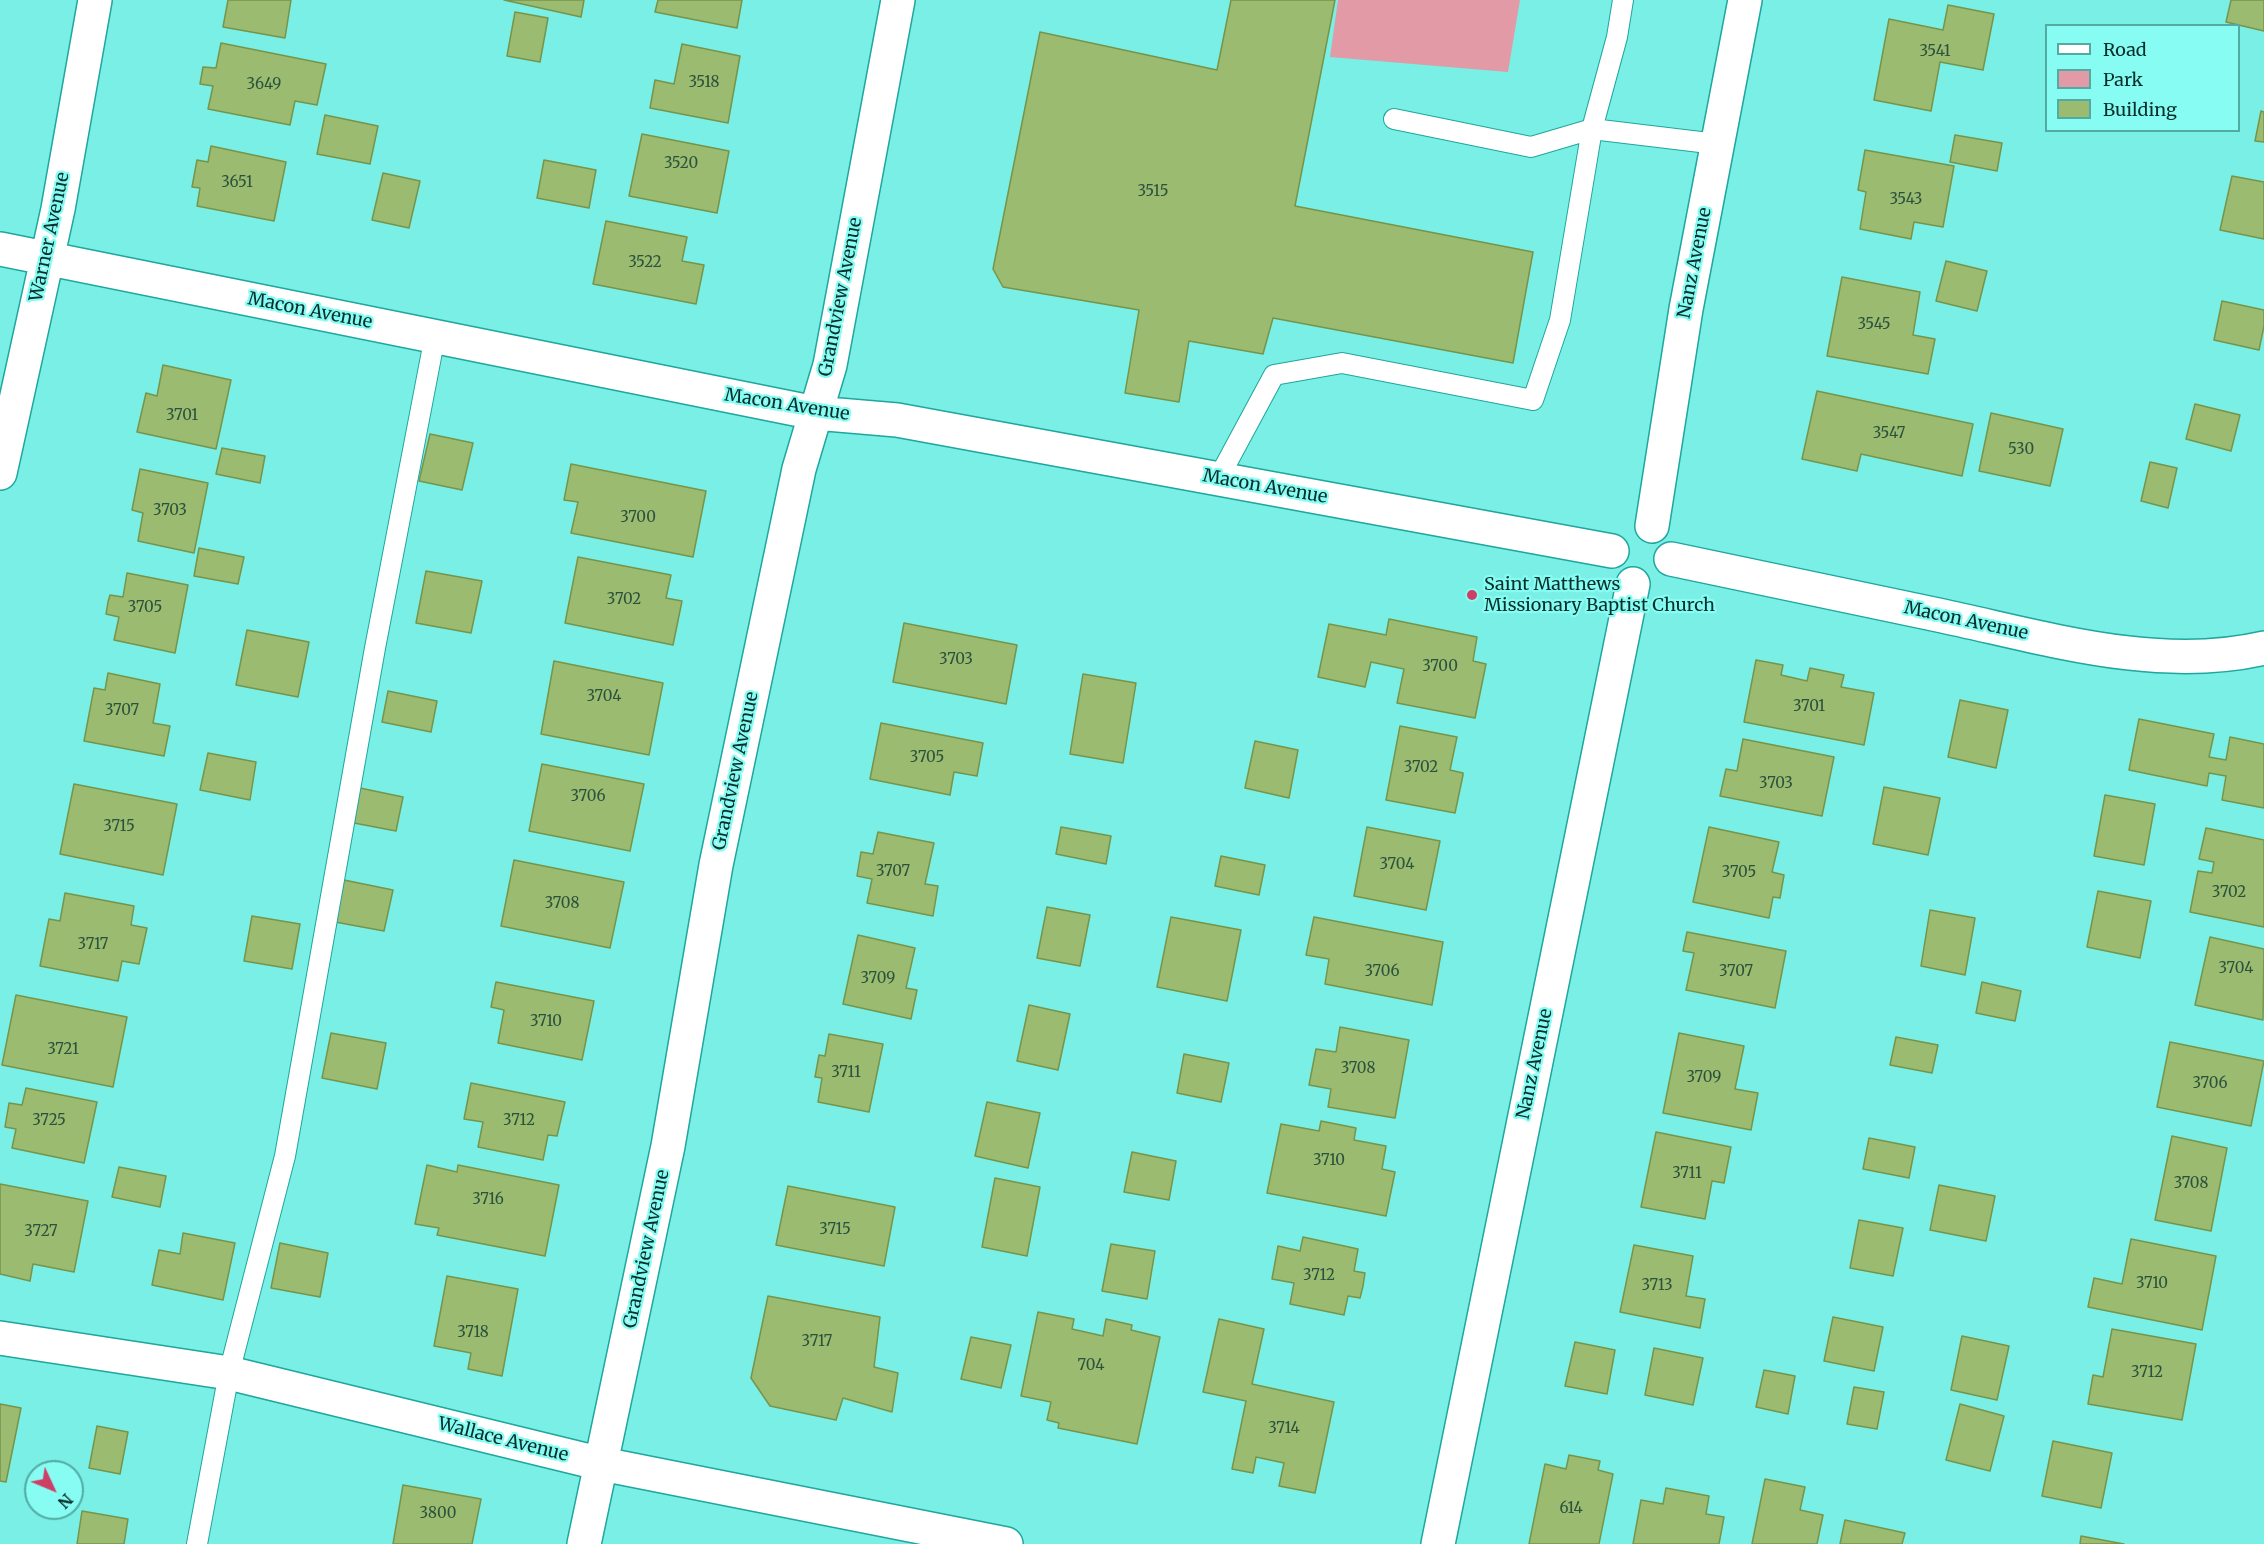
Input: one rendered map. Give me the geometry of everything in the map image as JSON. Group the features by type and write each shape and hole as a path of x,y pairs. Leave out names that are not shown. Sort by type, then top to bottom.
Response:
{"street":[{"name":"Warner Avenue","path":"0,473 58,209 95,0"},
{"name":"Grandview Avenue","path":"584,1544 668,1146 716,865 799,469 830,364 898,0"},
{"name":"Nanz Avenue","path":"1652,526 1686,309 1745,0"},
{"name":"Macon Avenue","path":"0,249 815,413 897,420 1612,551"},
{"path":"1639,524 1652,526 1665,536 1670,544 1671,559 1667,572 1660,579 1642,585 1633,584 1624,580 1616,572 1612,562 1614,542 1620,533 1629,527 1639,524"},
{"name":"Macon Avenue","path":"1671,559 2052,640 2125,652 2197,657 2242,653 2264,648"},
{"name":"Nanz Avenue","path":"1438,1544 1633,584"},
{"name":"Wallace Avenue","path":"0,1338 230,1373 602,1464 1006,1544"}],"lane":[{"path":"1218,479 1274,375 1342,363 1533,400 1560,320 1592,129 1617,37 1623,0"},
{"path":"1394,119 1531,147 1592,129 1717,144"},
{"path":"197,1544 230,1373 285,1156 375,648 435,336"}],"green space":[{"path":"1338,0 1520,0 1508,72 1330,57"}],"building":[{"path":"228,0 291,0 285,38 223,27"},
{"path":"504,0 584,0 581,17"},
{"path":"658,0 742,0 737,28 655,12"},
{"path":"1231,0 1335,0 1295,206 1533,252 1513,363 1273,318 1263,354 1189,341 1179,402 1125,393 1139,310 1003,287 993,269 1040,32 1217,70"},
{"path":"2231,0 2264,0 2264,31 2226,22"},
{"path":"1948,5 1994,14 1983,70 1940,62 1931,111 1874,100 1889,19 1943,30"},
{"path":"515,12 548,18 540,62 507,56"},
{"path":"221,43 326,64 317,105 295,101 290,125 208,109 213,86 200,84 203,67 216,68"},
{"path":"682,44 740,56 728,123 650,108 655,80 674,84"},
{"path":"2261,111 2264,112 2264,142 2255,141"},
{"path":"325,115 378,126 370,164 317,154"},
{"path":"642,134 729,151 717,213 629,196"},
{"path":"1955,135 2002,143 1997,171 1950,162"},
{"path":"211,146 286,162 274,221 197,206 200,188 192,187 197,160 208,162"},
{"path":"1865,150 1954,166 1943,227 1914,222 1911,239 1860,229 1866,192 1858,190"},
{"path":"544,160 596,170 589,208 537,198"},
{"path":"383,173 420,181 409,228 372,220"},
{"path":"2232,176 2264,182 2264,239 2220,230"},
{"path":"606,221 687,237 682,261 704,265 696,304 593,284"},
{"path":"1946,261 1987,271 1977,311 1936,301"},
{"path":"1842,277 1920,292 1913,335 1935,339 1928,374 1827,356"},
{"path":"2222,301 2264,310 2264,326 2259,350 2214,340"},
{"path":"163,365 231,380 216,449 137,432 146,393 157,396"},
{"path":"1817,391 1973,424 1962,476 1861,454 1857,471 1802,459"},
{"path":"2195,404 2240,415 2231,451 2186,439"},
{"path":"1991,413 2063,429 2050,486 1979,471"},
{"path":"430,434 473,443 462,490 419,481"},
{"path":"222,448 265,456 260,483 216,474"},
{"path":"2150,462 2177,468 2168,508 2141,501"},
{"path":"571,464 706,491 693,557 571,533 578,502 564,500"},
{"path":"140,469 208,483 194,553 138,541 143,513 132,510"},
{"path":"199,548 244,557 238,584 194,576"},
{"path":"578,557 671,575 666,598 682,601 673,645 565,623"},
{"path":"426,571 482,581 471,633 416,623"},
{"path":"127,573 188,585 175,653 114,640 119,617 106,614 108,602 110,595 123,597"},
{"path":"1389,619 1477,637 1473,661 1486,664 1475,718 1397,703 1404,669 1371,662 1365,687 1318,677 1329,624 1386,635"},
{"path":"904,623 1017,645 1006,704 893,682"},
{"path":"247,630 309,642 298,697 236,685"},
{"path":"1756,660 1783,665 1781,675 1807,681 1810,668 1844,675 1841,687 1874,693 1864,745 1744,722"},
{"path":"554,661 663,683 649,755 541,734"},
{"path":"108,673 160,684 153,723 170,726 164,756 84,741 94,688 105,690"},
{"path":"1083,674 1136,683 1123,763 1070,754"},
{"path":"388,691 437,701 431,732 382,722"},
{"path":"1960,700 2008,710 1996,768 1948,757"},
{"path":"2139,719 2214,734 2209,757 2226,760 2230,737 2264,744 2264,808 2222,800 2226,776 2209,773 2207,786 2129,770"},
{"path":"881,723 983,743 977,776 954,772 950,795 870,779"},
{"path":"1400,726 1457,737 1450,770 1463,773 1463,775 1455,813 1386,800"},
{"path":"1743,739 1834,757 1822,816 1720,796 1726,769 1737,771"},
{"path":"1255,741 1298,750 1289,798 1245,788"},
{"path":"208,753 256,762 250,800 200,790"},
{"path":"542,764 644,784 630,851 529,831"},
{"path":"74,784 177,804 163,875 60,854"},
{"path":"1884,787 1940,798 1928,855 1873,844"},
{"path":"360,788 403,797 396,831 354,823"},
{"path":"2105,795 2155,804 2144,865 2094,856"},
{"path":"1061,827 1111,836 1106,864 1056,854"},
{"path":"1367,827 1440,841 1426,910 1354,896"},
{"path":"1709,827 1779,842 1772,872 1784,875 1780,898 1773,897 1769,918 1693,902"},
{"path":"2206,828 2264,840 2264,927 2190,912 2198,871 2212,873 2214,862 2199,859"},
{"path":"878,832 934,843 925,884 938,886 933,916 867,903 872,879 857,876 861,852 873,854"},
{"path":"1221,856 1265,865 1259,895 1215,886"},
{"path":"514,860 624,882 610,948 501,926"},
{"path":"344,880 393,890 384,931 335,922"},
{"path":"2098,891 2151,901 2140,958 2087,947"},
{"path":"65,893 134,906 131,925 147,928 139,964 122,961 118,981 40,966 49,919 60,921"},
{"path":"1047,907 1090,915 1080,966 1037,958"},
{"path":"1930,910 1975,918 1965,975 1921,966"},
{"path":"252,916 300,924 292,969 244,961"},
{"path":"1171,917 1241,930 1227,1001 1157,987"},
{"path":"1314,917 1443,942 1432,1005 1325,984 1329,959 1306,955"},
{"path":"1687,932 1786,951 1775,1008 1686,990 1694,953 1683,951"},
{"path":"858,935 915,948 906,988 917,990 911,1019 843,1004"},
{"path":"2210,937 2264,949 2263,1020 2195,1005"},
{"path":"496,982 594,1001 582,1060 498,1043 504,1010 491,1007"},
{"path":"1982,982 2021,991 2015,1021 1976,1013"},
{"path":"16,995 127,1017 113,1087 2,1065"},
{"path":"1029,1005 1070,1014 1058,1070 1017,1061"},
{"path":"1340,1027 1409,1040 1395,1118 1328,1107 1331,1089 1309,1085 1316,1049 1336,1052"},
{"path":"331,1033 386,1043 377,1089 322,1078"},
{"path":"1679,1033 1744,1046 1735,1089 1758,1093 1751,1130 1663,1113"},
{"path":"829,1034 883,1044 869,1112 818,1102 822,1078 815,1077 819,1055 825,1056"},
{"path":"1896,1037 1938,1045 1932,1073 1890,1065"},
{"path":"2170,1042 2264,1061 2251,1126 2157,1107"},
{"path":"1184,1054 1229,1063 1221,1102 1177,1093"},
{"path":"471,1083 565,1102 557,1136 548,1135 543,1160 478,1147 483,1122 464,1119"},
{"path":"26,1088 97,1102 84,1163 12,1148 16,1129 5,1127 9,1103 22,1105"},
{"path":"987,1102 1040,1113 1028,1168 975,1156"},
{"path":"1321,1121 1356,1128 1354,1140 1386,1146 1382,1169 1395,1172 1386,1216 1267,1193 1281,1124 1319,1131"},
{"path":"1656,1132 1731,1147 1724,1183 1712,1181 1705,1219 1641,1207"},
{"path":"2172,1136 2227,1148 2211,1231 2155,1220"},
{"path":"1869,1138 1915,1147 1909,1178 1863,1169"},
{"path":"1132,1152 1176,1161 1169,1200 1124,1192"},
{"path":"427,1165 457,1172 458,1165 559,1185 545,1256 437,1235 439,1228 415,1224"},
{"path":"119,1167 166,1176 160,1207 112,1197"},
{"path":"995,1178 1040,1187 1027,1256 982,1247"},
{"path":"0,1184 88,1201 74,1272 33,1264 30,1281 0,1274"},
{"path":"1939,1185 1995,1196 1986,1241 1930,1230"},
{"path":"788,1186 895,1207 884,1266 776,1245"},
{"path":"1859,1220 1903,1228 1893,1276 1850,1268"},
{"path":"183,1233 235,1243 223,1300 152,1285 159,1250 180,1254"},
{"path":"1303,1237 1358,1249 1354,1271 1365,1273 1363,1286 1360,1298 1348,1296 1344,1315 1290,1304 1294,1283 1272,1279 1278,1246 1300,1251"},
{"path":"2131,1239 2216,1256 2202,1330 2088,1307 2094,1278 2122,1284"},
{"path":"280,1243 328,1253 320,1297 271,1288"},
{"path":"1111,1244 1155,1251 1147,1299 1102,1291"},
{"path":"1634,1245 1693,1256 1686,1296 1705,1299 1700,1328 1620,1312"},
{"path":"447,1276 518,1289 502,1376 468,1369 471,1353 434,1346"},
{"path":"768,1296 880,1317 874,1367 898,1373 892,1412 843,1398 836,1420 770,1406 751,1378"},
{"path":"1038,1312 1074,1319 1072,1329 1103,1336 1106,1319 1132,1325 1131,1330 1160,1337 1137,1444 1058,1428 1059,1423 1047,1420 1051,1402 1021,1396"},
{"path":"1833,1317 1883,1327 1874,1371 1824,1361"},
{"path":"1219,1319 1264,1329 1252,1384 1334,1402 1315,1493 1279,1486 1284,1463 1256,1457 1253,1473 1232,1469 1246,1401 1203,1392"},
{"path":"2112,1329 2196,1344 2182,1420 2088,1404 2093,1375 2103,1377"},
{"path":"1962,1336 2009,1346 1997,1400 1951,1390"},
{"path":"971,1337 1011,1345 1001,1388 961,1379"},
{"path":"1575,1342 1615,1350 1607,1394 1565,1386"},
{"path":"1654,1348 1703,1358 1693,1405 1645,1395"},
{"path":"1764,1370 1795,1376 1788,1414 1756,1407"},
{"path":"1854,1387 1884,1392 1877,1429 1847,1424"},
{"path":"0,1404 21,1408 6,1482 0,1481"},
{"path":"1960,1404 2004,1416 1990,1471 1946,1460"},
{"path":"97,1426 128,1432 120,1474 89,1468"},
{"path":"2053,1441 2112,1453 2101,1508 2042,1496"},
{"path":"1569,1455 1600,1461 1598,1470 1613,1474 1599,1544 1529,1544 1545,1464 1566,1469"},
{"path":"1765,1479 1805,1487 1800,1510 1823,1515 1817,1544 1752,1544"},
{"path":"403,1485 481,1499 472,1544 393,1544"},
{"path":"1666,1488 1709,1496 1706,1514 1724,1517 1719,1544 1633,1544 1641,1500 1663,1504"},
{"path":"84,1511 128,1519 124,1544 77,1544 81,1520 84,1520"},
{"path":"1845,1520 1905,1533 1902,1544 1840,1544"},
{"path":"2081,1536 2124,1544 2080,1544"}],"place":[{"name":"Saint Matthews Missionary Baptist Church","path":"1472,595"}]}
